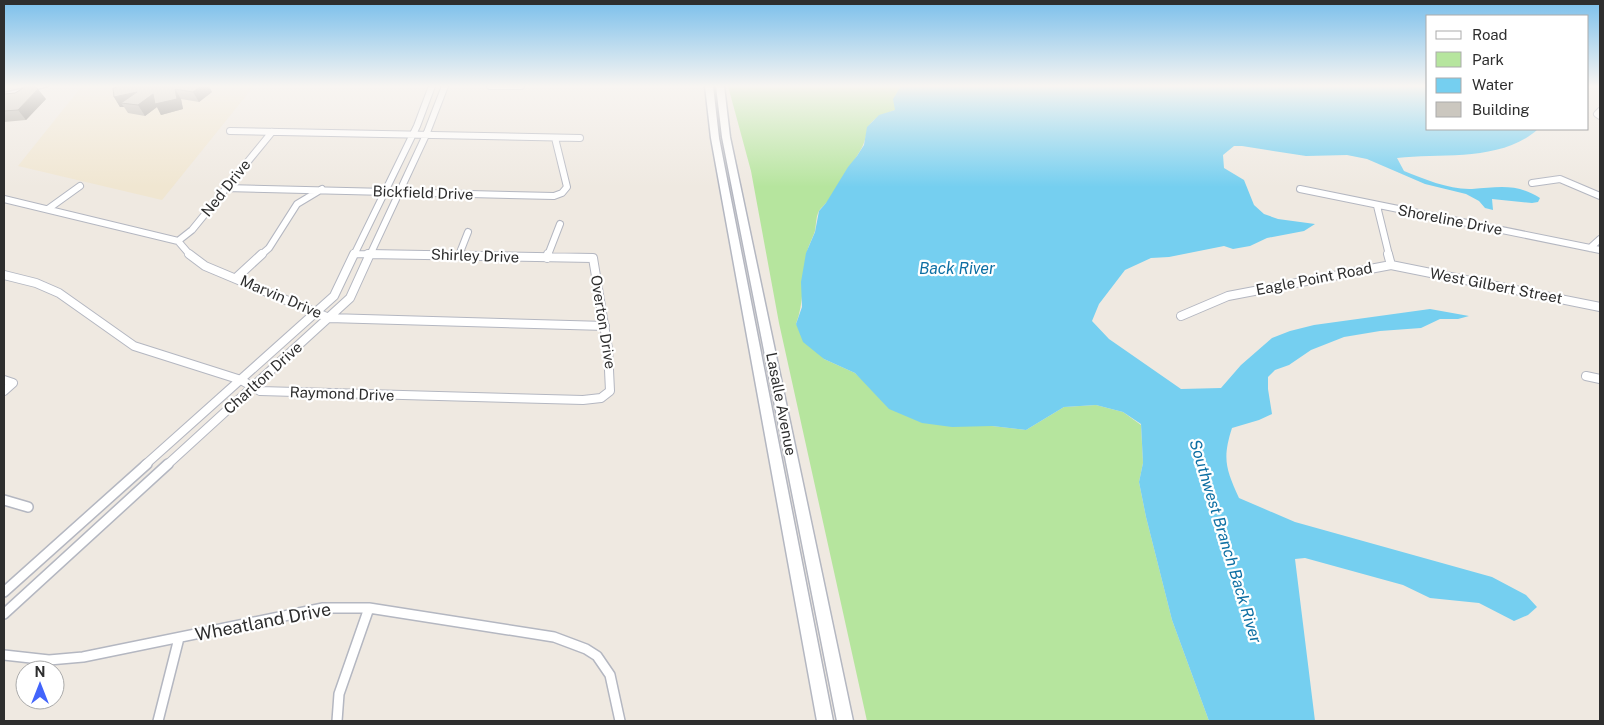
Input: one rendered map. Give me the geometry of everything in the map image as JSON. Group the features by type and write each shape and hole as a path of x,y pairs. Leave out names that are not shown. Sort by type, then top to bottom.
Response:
{"main road":[{"name":"Lasalle Avenue","path":"714,120 720,166 825,721"},
{"name":"Lasalle Avenue","path":"724,120 845,721"}],"street":[{"name":"Charlton Drive","path":"4,592 337,294 418,120"},
{"name":"Charlton Drive","path":"4,614 352,296 432,120"},
{"path":"230,131 580,138"},
{"name":"Ned Drive","path":"178,241 192,230 272,132"},
{"name":"Bickfield Drive","path":"225,188 558,195 565,191 567,187 556,138"},
{"path":"1532,183 1560,179 1600,196"},
{"path":"48,209 80,186"},
{"path":"236,278 269,248 297,204 322,189"},
{"name":"Shoreline Drive","path":"1300,189 1600,250"},
{"path":"4,199 178,241"},
{"name":"Eagle Point Road","path":"1181,316 1228,296 1391,265 1377,206"},
{"path":"547,258 560,224"},
{"path":"459,256 468,232"},
{"path":"1590,248 1600,239"},
{"name":"Marvin Drive","path":"178,241 186,253 205,266 330,318 605,326"},
{"name":"Shirley Drive","path":"356,254 593,258"},
{"name":"Overton Drive","path":"593,258 613,386"},
{"name":"West Gilbert Street","path":"1391,265 1600,307"},
{"name":"Raymond Drive","path":"4,275 36,283 59,293 134,346 241,380 252,388 269,392 583,400 604,397 613,386"},
{"path":"1586,376 1600,380"},
{"path":"4,380 13,382 4,391"},
{"path":"4,500 28,507"},
{"name":"Wheatland Drive","path":"4,655 31,659 66,659 103,654 323,608 369,608 554,637 580,644 596,655 606,668 614,684 620,721"},
{"path":"337,721 339,694 369,608"},
{"path":"158,721 178,638"}],"shaded area":[{"path":"55,120 227,120 162,200 18,166"}],"green space":[{"path":"737,120 874,120 868,128 862,147 828,201 818,213 815,231 808,247 802,300 796,324 824,359 855,373 867,384 992,426 1026,430 1064,407 1096,405 1123,412 1141,425 1143,463 1139,482 1146,517 1172,620 1209,721 867,721 779,323 751,171"}],"water":[{"name":"Back River","path":"874,120 1426,120 1426,130 1537,130 1523,140 1507,147 1490,151 1471,154 1397,158 1404,171 1446,186 1464,189 1515,188 1532,193 1540,198 1538,202 1532,203 1492,199 1493,210 1485,208 1479,201 1466,194 1425,184 1367,159 1347,155 1306,156 1234,146 1223,155 1224,168 1244,180 1254,205 1264,214 1278,219 1315,224 1304,231 1267,238 1250,246 1233,249 1224,246 1169,257 1151,258 1125,270 1099,304 1092,321 1109,339 1181,389 1221,388 1241,365 1272,338 1290,331 1314,325 1430,309 1469,316 1458,319 1440,319 1421,328 1380,331 1344,337 1311,350 1289,365 1275,370 1268,377 1272,414 1232,428 1226,456 1228,471 1239,498 1295,522 1492,577 1526,595 1537,607 1528,615 1514,621 1479,603 1430,598 1403,585 1305,558 1295,559 1315,721 1209,721 1172,620 1146,517 1139,482 1143,463 1141,424 1123,412 1096,405 1064,407 1026,430 992,426 952,427 922,423 889,409 855,373 824,359 803,342 796,324 802,307 801,282 806,253 815,232 819,211 864,145 867,127"}],"water label":[{"name":"Southwest Branch Back River","path":"1226,541"}]}
